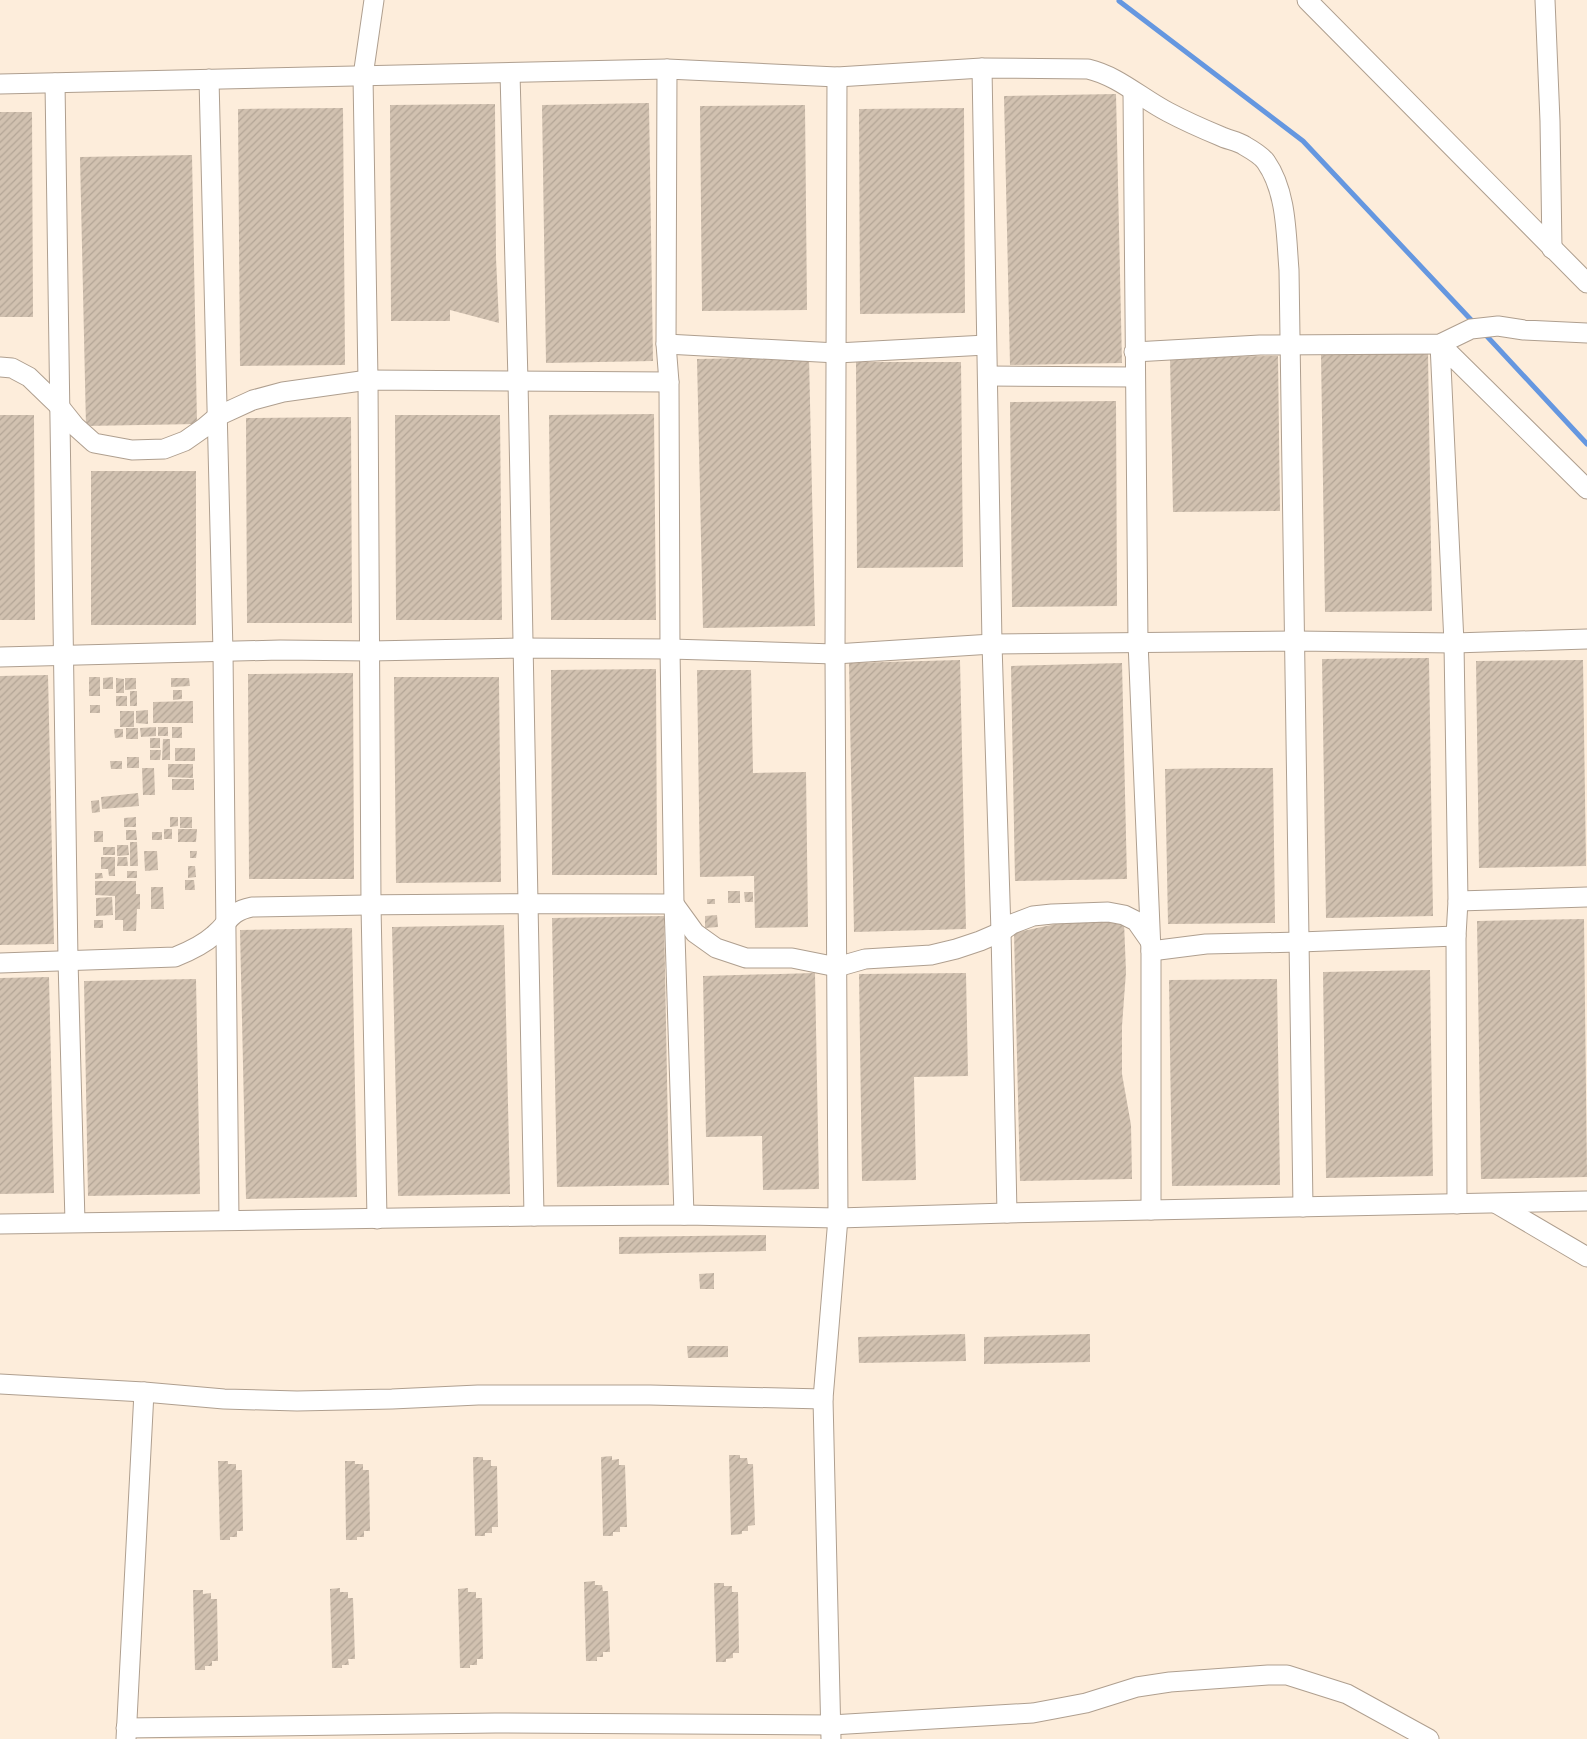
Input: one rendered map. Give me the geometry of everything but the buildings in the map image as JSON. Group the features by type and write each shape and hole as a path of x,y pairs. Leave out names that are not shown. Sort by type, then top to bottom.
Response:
{"street":[{"path":"374,0 363,76 368,380 371,904 377,1219"},
{"path":"1307,0 1587,283"},
{"path":"1546,0 1552,249"},
{"path":"982,68 992,644 1007,1213"},
{"path":"0,84 667,69 837,77 982,68 1088,69 1114,78 1133,92 1169,112 1222,137 1244,145 1266,160 1277,183 1286,225 1289,270 1303,1207"},
{"path":"667,69 666,344 669,382 670,649 674,904 684,1215"},
{"path":"510,73 529,903 534,1216"},
{"path":"831,1732 823,1399 838,1218 835,654 837,77"},
{"path":"209,79 223,652 229,1220"},
{"path":"55,83 68,960 75,1222"},
{"path":"1133,92 1134,377 1138,642 1151,946 1151,1210"},
{"path":"1134,352 1290,345 1440,344 1471,329 1498,326 1524,330 1587,333"},
{"path":"666,344 837,353 986,345"},
{"path":"1440,344 1587,489"},
{"path":"1440,344 1454,643 1458,901 1456,936 1458,1204"},
{"path":"0,367 12,368 28,377 59,406 74,426 94,443 132,450 164,449 185,441 205,428 218,416 253,400 283,392 368,380 669,382"},
{"path":"988,376 1134,377"},
{"path":"0,657 523,648 670,649 835,654 992,644 1296,641 1454,643 1587,639"},
{"path":"1458,901 1587,897"},
{"path":"0,962 176,957 196,948 216,934 226,921 240,909 252,907 371,904 674,904"},
{"path":"674,904 695,933 716,948 746,958 792,958 837,967 865,959 931,955 980,942 1001,932 1012,924 1033,916 1052,914 1108,912 1124,915 1136,921 1151,946"},
{"path":"1151,946 1456,936"},
{"path":"0,1224 534,1216 684,1215 838,1218 1587,1201"},
{"path":"1496,1203 1587,1257"},
{"path":"0,1384 144,1392 224,1399 297,1401 478,1395 650,1395 823,1399"},
{"path":"144,1392 126,1734 495,1731 831,1732 1033,1713 1086,1703 1137,1687 1170,1682 1287,1675 1347,1694 1429,1739"}],"waterway":[{"path":"1119,1 1303,141 1475,324"},
{"path":"1483,332 1587,444"}]}
